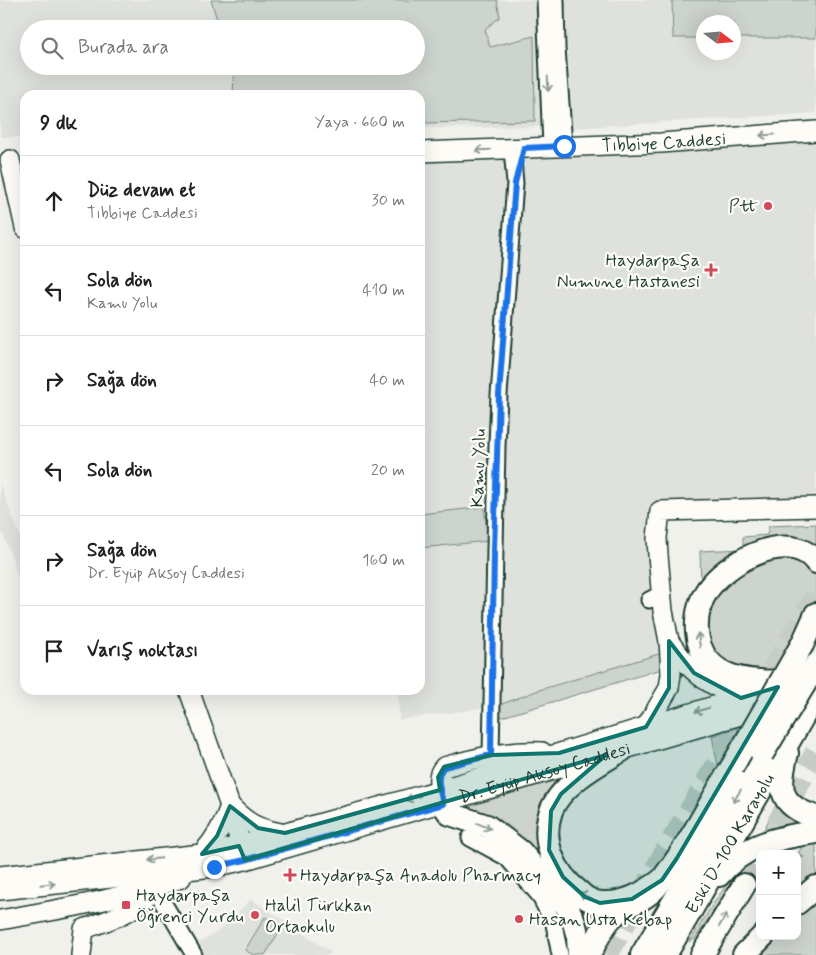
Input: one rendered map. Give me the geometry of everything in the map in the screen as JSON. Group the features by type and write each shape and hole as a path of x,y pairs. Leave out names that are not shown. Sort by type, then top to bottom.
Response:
{"highway":[{"path":"816,562 808,554 797,549 781,548 765,550 741,560 729,567 711,585 697,612 700,650 713,666 734,678 747,681 811,685 794,731 781,775 783,791 787,799 796,809 816,817"},
{"path":"803,643 816,614"},
{"path":"589,955 612,917 651,893 677,858 816,621"},
{"name":"Eski D-100 Karayolu","path":"642,955 816,665"},
{"name":"Eski D-100 Karayolu","path":"665,955 794,731"},
{"path":"622,750 592,768 561,794 551,811 548,828 549,850 554,864 572,887 585,897 600,903 617,903 632,899 662,880"},
{"path":"635,955 732,766"},
{"path":"442,797 450,814 487,826 521,852 567,906 578,937 578,955"},
{"path":"686,921 728,864 743,853 783,838 816,832"},
{"path":"702,955 744,885"},
{"path":"801,900 816,887"},
{"path":"744,955 759,940"}],"main road":[{"name":"Tıbbiye Caddesi","path":"425,152 661,143 816,131"},
{"path":"9,160 20,207"},
{"path":"660,517 816,507"},
{"path":"660,517 816,519"},
{"path":"646,727 669,688 671,674 669,641 655,597 657,538 660,517"},
{"path":"669,641 680,658 694,673 719,689 741,698"},
{"path":"191,695 230,806 242,853 285,833 442,797 559,753 741,698 811,685"},
{"name":"Dr. Eyüp Aksoy Caddesi","path":"0,890 208,861 242,853 442,797 622,750 811,685"},
{"path":"442,797 438,777 444,767 491,755 528,751 559,753"},
{"path":"230,806 243,819 258,828 285,833"},
{"path":"208,861 230,806"},
{"name":"Dr. Eyüp Aksoy Caddesi","path":"0,876 208,861"},
{"name":"Dr. Eyüp Aksoy Caddesi","path":"0,920 80,906 158,886 208,861"},
{"name":"Dr. Eyüp Aksoy Caddesi","path":"81,955 84,929 130,912 151,895 158,886"}],"street":[{"path":"545,0 557,147"},
{"path":"556,0 557,147"},
{"name":"Kamu Yolu","path":"491,755 499,404 518,148"},
{"path":"470,838 507,858 539,894 554,924 560,955"},
{"path":"158,886 163,902 194,955"}],"highlighted area":[{"path":"669,641 694,673 741,698 778,687 677,858 662,880 632,899 600,903 585,897 563,877 549,850 551,811 561,794 606,755 245,860 239,846 202,854 217,836 230,806 258,828 285,833 440,790 438,777 444,767 491,755 559,753 646,727 669,688"}],"shaded area":[{"path":"0,0 538,0 541,127 425,128 425,90 20,90 20,137 0,137"},
{"path":"211,0 497,0 500,17 485,29 490,47 534,36 535,121 425,123 425,90 233,90 234,75 425,75 425,20 217,20"},
{"path":"565,0 816,0 816,113 572,128"},
{"path":"672,0 816,0 816,38 741,38 741,15 696,15 696,38 673,38"},
{"path":"816,141 816,497 651,512 662,653 539,690 497,706 399,720 398,695 425,695 425,156 614,152"},
{"path":"0,484 20,536 20,589 15,566 0,527"},
{"path":"484,507 488,541 425,547 425,513"},
{"path":"816,524 816,554 796,544 701,587 700,551 743,549 743,537 767,535 769,526"},
{"path":"787,558 798,559 812,569 816,575 816,603 812,610 773,674 725,666 707,639 707,621 710,607 725,585 735,576 760,564"},
{"path":"662,653 665,668 499,718 497,706 539,690"},
{"path":"740,727 718,766 712,736"},
{"path":"575,774 543,835 605,914 585,948 582,927 464,808"},
{"path":"778,806 804,824 761,836 774,809"},
{"path":"816,841 816,878 801,892 801,857 804,857 801,855 800,850 804,844"},
{"path":"741,870 740,875 728,889 695,939 689,942 719,895"},
{"name":"Halil Türkkan Ortaokulu","path":"251,899 331,952 329,955 205,955 199,943 220,930"},
{"path":"816,902 816,955 757,955 773,940 801,940 801,914"},
{"path":"265,917 282,927 265,955 253,955 245,950"}],"tunnel":[{"path":"607,955 664,854 816,596"},
{"path":"763,850 816,752"},
{"path":"744,885 756,864"}],"place":[{"name":"Ptt","path":"768,206"},
{"name":"Haydarpaşa Numune Hastanesi","path":"711,270"},
{"name":"Haydarpaşa Anadolu Pharmacy","path":"290,875"},
{"name":"Haydarpaşa Öğrenci Yurdu","path":"126,905"},
{"name":"Halil Türkkan Ortaokulu","path":"255,915"},
{"name":"Hasan Usta Kebap","path":"519,919"}],"route":[{"path":"214,867 443,804 438,777 444,767 491,755 494,550 499,395 515,183 522,162 524,148 564,146"}]}
